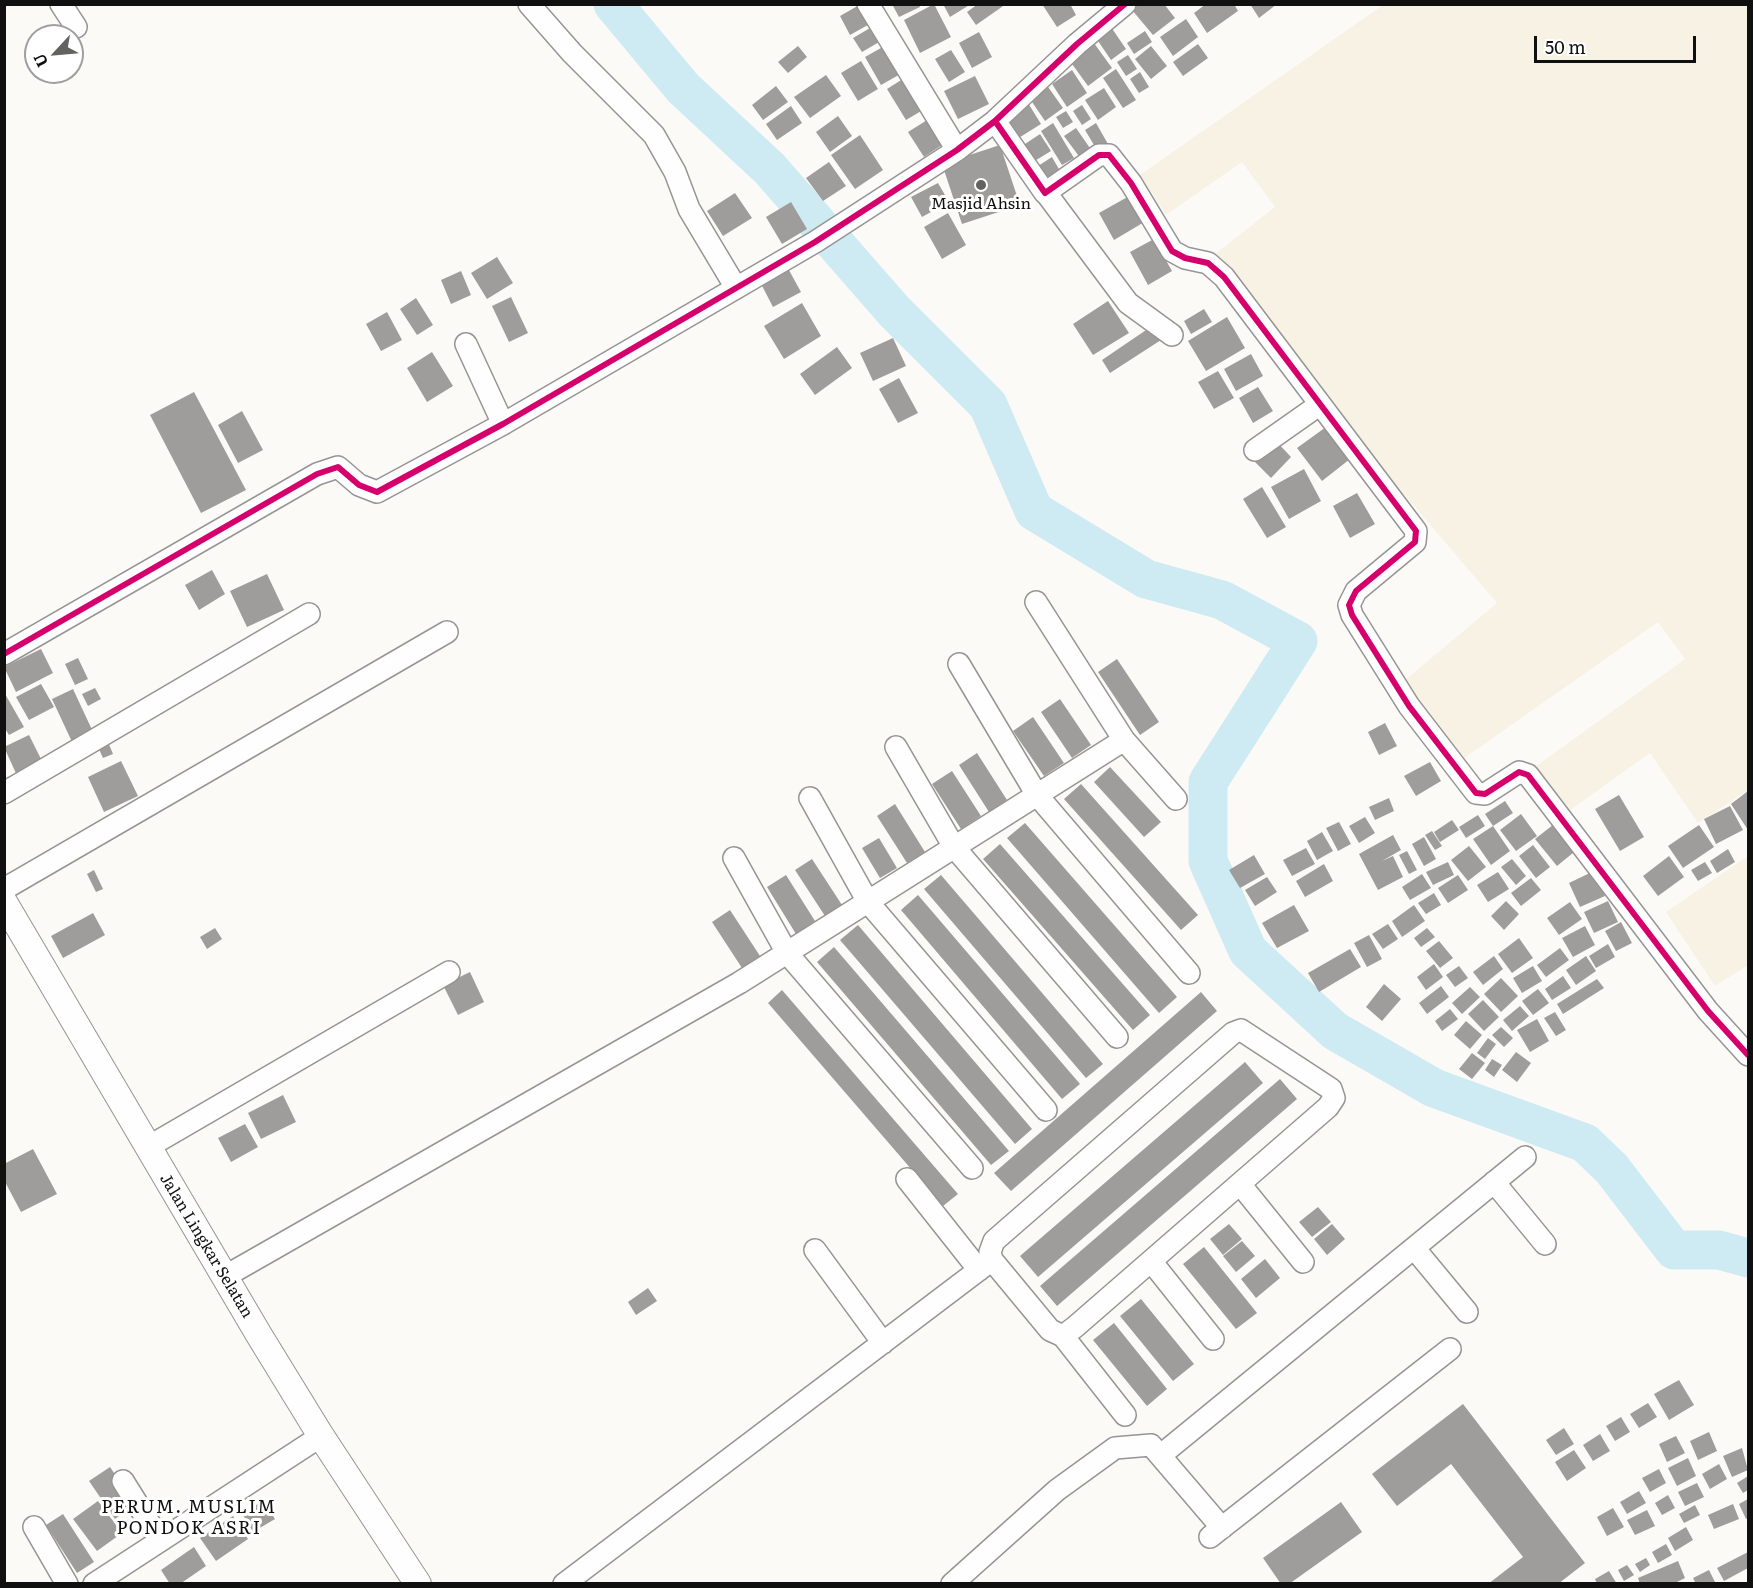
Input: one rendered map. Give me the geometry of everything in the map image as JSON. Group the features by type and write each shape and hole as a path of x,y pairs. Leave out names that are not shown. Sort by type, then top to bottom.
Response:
{"street":[{"path":"61,4 74,24"},
{"path":"529,4 572,53 654,135 675,172 689,209 735,286"},
{"path":"868,4 957,150"},
{"path":"4,654 317,474 338,467 359,485 377,492 503,424 735,286 815,242 957,150 995,121 1120,6"},
{"path":"995,121 1128,303 1172,335"},
{"path":"1046,193 1105,153 1110,156 1148,210 1169,247 1180,256 1208,263 1220,271 1416,531 1415,542 1356,591 1350,605 1352,615 1409,705 1476,793 1485,794 1519,772 1528,775 1708,1011 1749,1055"},
{"path":"466,344 503,424"},
{"path":"1255,450 1319,405"},
{"path":"1036,602 1124,740 1176,799"},
{"path":"4,793 309,614"},
{"path":"4,889 447,633"},
{"path":"959,664 1037,795 1189,973"},
{"path":"224,1277 739,983 1124,740"},
{"path":"896,747 954,848 1117,1037"},
{"path":"810,798 868,902 1046,1110"},
{"path":"734,858 787,953 972,1168"},
{"name":"Jalan Lingkar Selatan","path":"4,902 224,1277 321,1436 418,1584"},
{"path":"148,1147 449,972"},
{"path":"564,1584 986,1265 994,1241 1224,1040 1241,1030 1330,1089 1334,1098 1328,1107 1063,1336"},
{"path":"1161,1455 1525,1157"},
{"path":"907,1179 1050,1330 1063,1336 1125,1415"},
{"path":"1494,1182 1545,1244"},
{"path":"1240,1184 1303,1262"},
{"path":"1414,1248 1467,1312"},
{"path":"815,1250 883,1343"},
{"path":"1151,1261 1213,1339"},
{"path":"952,1584 1058,1490 1115,1448 1151,1445 1161,1455 1216,1532 1450,1349"},
{"path":"94,1584 321,1436"},
{"path":"123,1481 160,1540"},
{"path":"34,1527 67,1584"}],"shaded area":[{"path":"1383,5 1748,5 1748,790 1698,823 1650,753 1566,813 1535,767 1685,659 1658,622 1460,761 1404,681 1497,603 1368,452 1213,256 1275,207 1242,162 1166,215 1140,175"},
{"path":"1748,856 1748,965 1715,986 1666,912"}],"building":[{"path":"861,4 875,21 850,35 840,16"},
{"path":"892,4 919,4 920,7 899,17"},
{"path":"934,4 951,37 920,53 904,20"},
{"path":"943,4 971,4 950,17"},
{"path":"978,4 1006,4 976,25 967,12"},
{"path":"1042,4 1070,4 1076,15 1057,27"},
{"path":"1138,4 1164,4 1175,18 1153,35 1132,10"},
{"path":"1206,4 1234,4 1238,11 1207,33 1194,13"},
{"path":"1250,4 1277,4 1259,18"},
{"path":"1186,19 1198,37 1173,56 1160,37"},
{"path":"877,24 886,38 862,52 853,38"},
{"path":"1111,27 1126,49 1111,60 1096,38"},
{"path":"1145,31 1152,42 1134,54 1127,43"},
{"path":"979,32 992,57 972,68 959,43"},
{"path":"1091,39 1112,68 1088,86 1067,57"},
{"path":"888,44 904,72 881,85 865,57"},
{"path":"1198,44 1208,58 1183,76 1173,62"},
{"path":"798,46 807,57 788,73 778,62"},
{"path":"1151,46 1167,66 1151,79 1135,59"},
{"path":"951,50 965,72 949,82 935,59"},
{"path":"1128,55 1137,69 1126,76 1117,62"},
{"path":"861,61 878,89 858,101 841,73"},
{"path":"1116,69 1136,100 1123,108 1103,78"},
{"path":"1072,70 1087,93 1067,107 1052,84"},
{"path":"1140,72 1149,87 1139,93 1130,79"},
{"path":"826,75 841,96 810,118 794,97"},
{"path":"909,75 928,107 906,120 887,89"},
{"path":"975,76 989,104 958,119 944,91"},
{"path":"1046,84 1063,108 1045,121 1028,96"},
{"path":"776,86 788,102 763,120 752,105"},
{"path":"1104,88 1116,107 1098,120 1085,100"},
{"path":"1028,103 1041,124 1017,139 1004,118"},
{"path":"1082,105 1091,119 1082,125 1073,111"},
{"path":"791,106 802,123 777,140 766,124"},
{"path":"1066,111 1073,122 1063,128 1056,117"},
{"path":"838,116 852,136 830,152 816,132"},
{"path":"932,117 948,141 924,157 908,132"},
{"path":"1053,123 1074,158 1062,165 1041,131"},
{"path":"1096,123 1108,144 1097,150 1085,130"},
{"path":"1076,128 1092,151 1081,159 1064,136"},
{"path":"1040,134 1051,151 1033,162 1022,146"},
{"path":"860,135 883,170 855,189 831,155"},
{"name":"Masjid Ahsin","path":"1000,145 1020,205 962,224 942,164"},
{"path":"1052,157 1060,171 1047,179 1038,166"},
{"path":"829,162 846,186 823,201 806,178"},
{"path":"938,183 949,202 922,217 911,197"},
{"path":"735,193 752,218 723,236 707,211"},
{"path":"1131,195 1146,221 1114,240 1099,213"},
{"path":"791,202 807,229 782,244 766,217"},
{"path":"948,213 966,245 942,259 924,227"},
{"path":"1154,239 1172,271 1148,285 1130,252"},
{"path":"497,257 513,283 487,299 471,273"},
{"path":"785,263 801,292 773,307 758,278"},
{"path":"461,271 471,295 451,304 441,280"},
{"path":"511,297 528,333 509,342 492,306"},
{"path":"416,298 433,325 417,335 400,309"},
{"path":"1108,301 1129,333 1093,355 1073,324"},
{"path":"802,303 821,336 784,359 764,326"},
{"path":"1204,309 1212,322 1191,334 1184,321"},
{"path":"387,312 402,340 381,351 366,324"},
{"path":"1227,317 1245,348 1206,371 1188,341"},
{"path":"1152,326 1161,340 1110,373 1102,360"},
{"path":"893,338 906,366 873,381 860,353"},
{"path":"837,347 852,368 815,395 800,374"},
{"path":"432,352 453,386 427,402 407,368"},
{"path":"1251,354 1263,376 1236,391 1224,369"},
{"path":"1218,371 1234,398 1214,409 1198,382"},
{"path":"899,378 918,413 898,423 879,389"},
{"path":"1258,387 1273,411 1253,423 1239,398"},
{"path":"194,392 246,490 201,513 150,415"},
{"path":"242,411 263,450 238,463 218,425"},
{"path":"1326,427 1350,459 1322,481 1297,448"},
{"path":"1275,440 1291,457 1271,478 1254,461"},
{"path":"1304,469 1321,501 1289,519 1271,487"},
{"path":"1262,487 1286,527 1267,538 1243,499"},
{"path":"1357,493 1375,524 1350,538 1333,506"},
{"path":"212,570 225,594 199,610 185,585"},
{"path":"267,574 284,610 247,627 230,591"},
{"path":"41,649 53,673 16,692 4,667"},
{"path":"78,658 88,679 75,685 65,664"},
{"path":"1117,659 1159,722 1140,735 1098,672"},
{"path":"41,684 54,707 29,720 16,697"},
{"path":"95,688 101,699 88,706 82,694"},
{"path":"73,689 94,734 73,744 52,699"},
{"path":"4,692 24,727 9,735 4,727"},
{"path":"1060,699 1091,745 1072,758 1041,712"},
{"path":"1033,717 1064,763 1044,776 1013,731"},
{"path":"1385,723 1397,746 1379,755 1368,732"},
{"path":"29,735 45,767 19,780 4,747"},
{"path":"108,742 113,754 103,758 98,747"},
{"path":"977,753 1007,800 989,812 959,765"},
{"path":"121,761 138,796 104,812 88,777"},
{"path":"1430,762 1441,781 1416,796 1404,776"},
{"path":"1110,767 1161,822 1144,837 1094,782"},
{"path":"952,771 981,816 961,829 932,784"},
{"path":"1081,784 1198,915 1181,930 1064,799"},
{"path":"1748,791 1748,830 1731,804"},
{"path":"1619,795 1644,837 1620,851 1595,809"},
{"path":"1389,798 1394,811 1375,820 1369,807"},
{"path":"1505,801 1513,813 1493,826 1485,814"},
{"path":"895,804 925,852 907,863 877,816"},
{"path":"1730,806 1743,830 1716,844 1704,819"},
{"path":"1521,814 1537,836 1516,851 1500,830"},
{"path":"1478,815 1485,826 1466,838 1459,827"},
{"path":"1365,817 1375,833 1359,843 1349,826"},
{"path":"1452,820 1459,830 1440,842 1434,832"},
{"path":"1558,821 1579,848 1557,866 1535,839"},
{"path":"1339,822 1351,844 1338,851 1326,828"},
{"path":"1025,823 1177,997 1159,1013 1007,838"},
{"path":"1699,825 1714,847 1683,868 1668,846"},
{"path":"1493,826 1510,851 1491,865 1473,839"},
{"path":"1432,831 1442,846 1435,850 1425,835"},
{"path":"1322,832 1333,851 1317,860 1307,841"},
{"path":"1393,835 1401,850 1382,861 1393,856 1403,877 1378,890 1359,854"},
{"path":"1424,837 1436,859 1424,866 1412,844"},
{"path":"879,838 897,868 880,878 862,848"},
{"path":"1000,844 1150,1015 1133,1030 983,859"},
{"path":"1533,845 1550,867 1536,878 1519,856"},
{"path":"1469,846 1486,867 1468,881 1451,860"},
{"path":"1306,848 1315,864 1292,876 1283,860"},
{"path":"1728,849 1735,862 1717,873 1710,861"},
{"path":"1407,851 1417,870 1409,874 1399,855"},
{"path":"1254,855 1265,874 1240,888 1229,870"},
{"path":"1669,856 1684,877 1658,896 1643,876"},
{"path":"812,859 842,905 825,916 795,870"},
{"path":"1512,859 1526,876 1516,885 1501,867"},
{"path":"1448,862 1454,875 1433,885 1426,872"},
{"path":"1705,862 1712,873 1698,881 1691,870"},
{"path":"1324,864 1333,881 1305,897 1296,881"},
{"path":"94,870 103,889 96,892 87,874"},
{"path":"1594,871 1605,896 1580,907 1569,883"},
{"path":"1498,872 1509,889 1488,902 1477,885"},
{"path":"1422,874 1431,888 1410,900 1402,887"},
{"path":"786,875 815,921 796,934 767,887"},
{"path":"941,875 1103,1064 1086,1078 924,889"},
{"path":"1458,875 1468,890 1448,903 1438,888"},
{"path":"1267,877 1277,892 1255,906 1245,890"},
{"path":"1531,878 1541,890 1521,906 1511,893"},
{"path":"1434,893 1441,905 1426,914 1418,903"},
{"path":"918,895 1080,1084 1062,1099 901,910"},
{"path":"1506,901 1519,914 1504,930 1491,916"},
{"path":"1608,901 1618,922 1594,933 1584,912"},
{"path":"1570,902 1582,919 1559,935 1547,918"},
{"path":"1294,905 1309,931 1277,948 1262,923"},
{"path":"1414,905 1425,921 1402,937 1392,921"},
{"path":"730,910 760,956 742,968 712,922"},
{"path":"93,913 105,935 63,958 51,936"},
{"path":"1621,922 1632,943 1616,951 1605,931"},
{"path":"1388,924 1398,939 1383,949 1372,934"},
{"path":"858,925 1032,1129 1015,1144 840,940"},
{"path":"1585,926 1595,945 1573,957 1562,938"},
{"path":"215,928 222,939 207,949 200,937"},
{"path":"1427,928 1435,937 1421,947 1414,938"},
{"path":"1369,935 1382,959 1367,967 1354,943"},
{"path":"1519,938 1533,958 1512,973 1498,954"},
{"path":"1439,941 1453,958 1440,968 1426,951"},
{"path":"1608,944 1615,957 1596,968 1589,956"},
{"path":"834,947 1009,1151 991,1165 817,962"},
{"path":"1560,948 1569,960 1546,977 1537,965"},
{"path":"1350,949 1361,967 1319,992 1308,973"},
{"path":"1494,956 1503,969 1483,985 1473,972"},
{"path":"1586,956 1596,971 1576,985 1566,970"},
{"path":"1434,964 1443,977 1426,990 1417,977"},
{"path":"1459,966 1468,978 1455,987 1446,975"},
{"path":"1533,966 1542,981 1522,993 1513,978"},
{"path":"470,972 484,1002 458,1015 443,985"},
{"path":"1563,976 1571,988 1552,1000 1545,989"},
{"path":"1501,978 1518,996 1501,1012 1484,994"},
{"path":"1597,979 1604,988 1563,1014 1557,1004"},
{"path":"1384,984 1401,999 1382,1021 1366,1007"},
{"path":"1441,986 1449,997 1427,1014 1419,1003"},
{"path":"1470,987 1480,997 1462,1014 1452,1003"},
{"path":"1538,989 1549,1003 1533,1015 1522,1001"},
{"path":"782,990 958,1194 943,1206 768,1003"},
{"path":"1201,992 1217,1011 1011,1191 994,1173"},
{"path":"1483,1000 1499,1017 1484,1031 1468,1014"},
{"path":"1520,1006 1529,1016 1512,1031 1503,1020"},
{"path":"1450,1009 1458,1019 1442,1031 1435,1021"},
{"path":"1555,1012 1566,1030 1556,1036 1544,1018"},
{"path":"1537,1019 1549,1041 1530,1052 1517,1030"},
{"path":"1466,1021 1482,1035 1470,1049 1454,1035"},
{"path":"1501,1027 1513,1038 1504,1047 1492,1035"},
{"path":"1488,1038 1496,1044 1485,1059 1477,1053"},
{"path":"1516,1052 1531,1063 1517,1082 1502,1070"},
{"path":"1472,1053 1485,1063 1472,1079 1459,1069"},
{"path":"1492,1059 1502,1065 1494,1077 1485,1070"},
{"path":"1245,1062 1263,1083 1038,1277 1020,1256"},
{"path":"1280,1079 1297,1099 1057,1306 1040,1286"},
{"path":"283,1095 296,1122 261,1139 248,1113"},
{"path":"245,1124 258,1147 231,1162 218,1138"},
{"path":"33,1149 57,1194 21,1212 4,1180 4,1164"},
{"path":"1318,1207 1331,1222 1312,1237 1299,1222"},
{"path":"1229,1224 1242,1239 1223,1255 1210,1239"},
{"path":"1332,1224 1345,1239 1327,1255 1314,1239"},
{"path":"1242,1241 1255,1256 1236,1272 1223,1256"},
{"path":"1204,1247 1257,1313 1236,1329 1183,1264"},
{"path":"1265,1259 1280,1278 1256,1298 1241,1279"},
{"path":"648,1288 657,1301 636,1315 628,1302"},
{"path":"1141,1299 1194,1364 1173,1381 1120,1316"},
{"path":"1114,1323 1167,1389 1147,1406 1093,1340"},
{"path":"1679,1380 1694,1405 1669,1420 1654,1394"},
{"path":"1648,1403 1657,1417 1639,1428 1630,1414"},
{"path":"1463,1404 1585,1563 1558,1584 1488,1584 1523,1557 1451,1464 1397,1506 1372,1474"},
{"path":"1621,1417 1630,1432 1615,1441 1606,1426"},
{"path":"1564,1428 1574,1444 1556,1455 1546,1440"},
{"path":"1709,1432 1717,1451 1698,1460 1690,1441"},
{"path":"1600,1434 1610,1451 1593,1461 1583,1445"},
{"path":"1676,1436 1685,1453 1667,1462 1659,1444"},
{"path":"1742,1448 1748,1470 1732,1477 1723,1456"},
{"path":"1574,1450 1586,1468 1567,1481 1555,1462"},
{"path":"1688,1458 1696,1476 1677,1486 1668,1468"},
{"path":"1719,1464 1727,1479 1710,1489 1702,1474"},
{"path":"110,1467 135,1504 115,1519 89,1481"},
{"path":"1659,1469 1666,1483 1650,1492 1642,1478"},
{"path":"1748,1476 1748,1490 1743,1493 1737,1483"},
{"path":"1697,1483 1704,1497 1685,1506 1678,1492"},
{"path":"1639,1491 1646,1503 1627,1514 1620,1502"},
{"path":"1668,1495 1675,1508 1662,1515 1655,1503"},
{"path":"1748,1499 1748,1518 1746,1519 1739,1504"},
{"path":"98,1501 122,1533 97,1551 73,1519"},
{"path":"263,1501 275,1519 253,1532 242,1513"},
{"path":"1341,1502 1362,1532 1289,1584 1281,1584 1263,1558"},
{"path":"1733,1504 1739,1519 1714,1529 1708,1515"},
{"path":"1695,1505 1700,1515 1684,1523 1679,1514"},
{"path":"1613,1508 1624,1527 1607,1536 1597,1517"},
{"path":"1647,1510 1655,1526 1635,1535 1627,1520"},
{"path":"63,1514 94,1562 77,1573 46,1525"},
{"path":"233,1516 248,1539 216,1561 200,1538"},
{"path":"1686,1527 1693,1540 1675,1551 1668,1538"},
{"path":"1666,1544 1672,1555 1658,1563 1652,1552"},
{"path":"194,1547 206,1566 180,1584 170,1584 161,1570"},
{"path":"1748,1552 1748,1568 1724,1581 1717,1568"},
{"path":"1646,1558 1650,1565 1640,1572 1635,1564"},
{"path":"1678,1561 1685,1578 1673,1584 1640,1584 1638,1578"},
{"path":"1627,1565 1634,1575 1624,1581 1618,1570"},
{"path":"1709,1570 1716,1584 1696,1584 1693,1578"},
{"path":"1609,1571 1617,1584 1597,1584 1595,1579"}],"waterway":[{"path":"613,4 683,88 770,169 894,311 988,405 1034,511 1146,579 1222,600 1298,641 1208,782 1208,861 1248,951 1335,1031 1434,1088 1585,1143 1612,1169 1674,1250 1719,1250 1748,1258"}],"cycle path":[{"path":"4,654 317,474 338,467 359,485 377,492 503,424 815,242 957,150 995,121 1077,44 1125,4"},
{"path":"995,121 1045,193 1099,155 1109,155 1131,183 1172,251 1185,258 1208,263 1224,277 1416,531 1415,542 1356,591 1349,605 1352,615 1409,706 1476,793 1485,794 1519,772 1528,775 1708,1011 1748,1055"}],"place":[{"name":"Masjid Ahsin","path":"981,185"}],"district":[{"name":"PERUM. MUSLIM PONDOK ASRI","path":"189,1518"}]}
